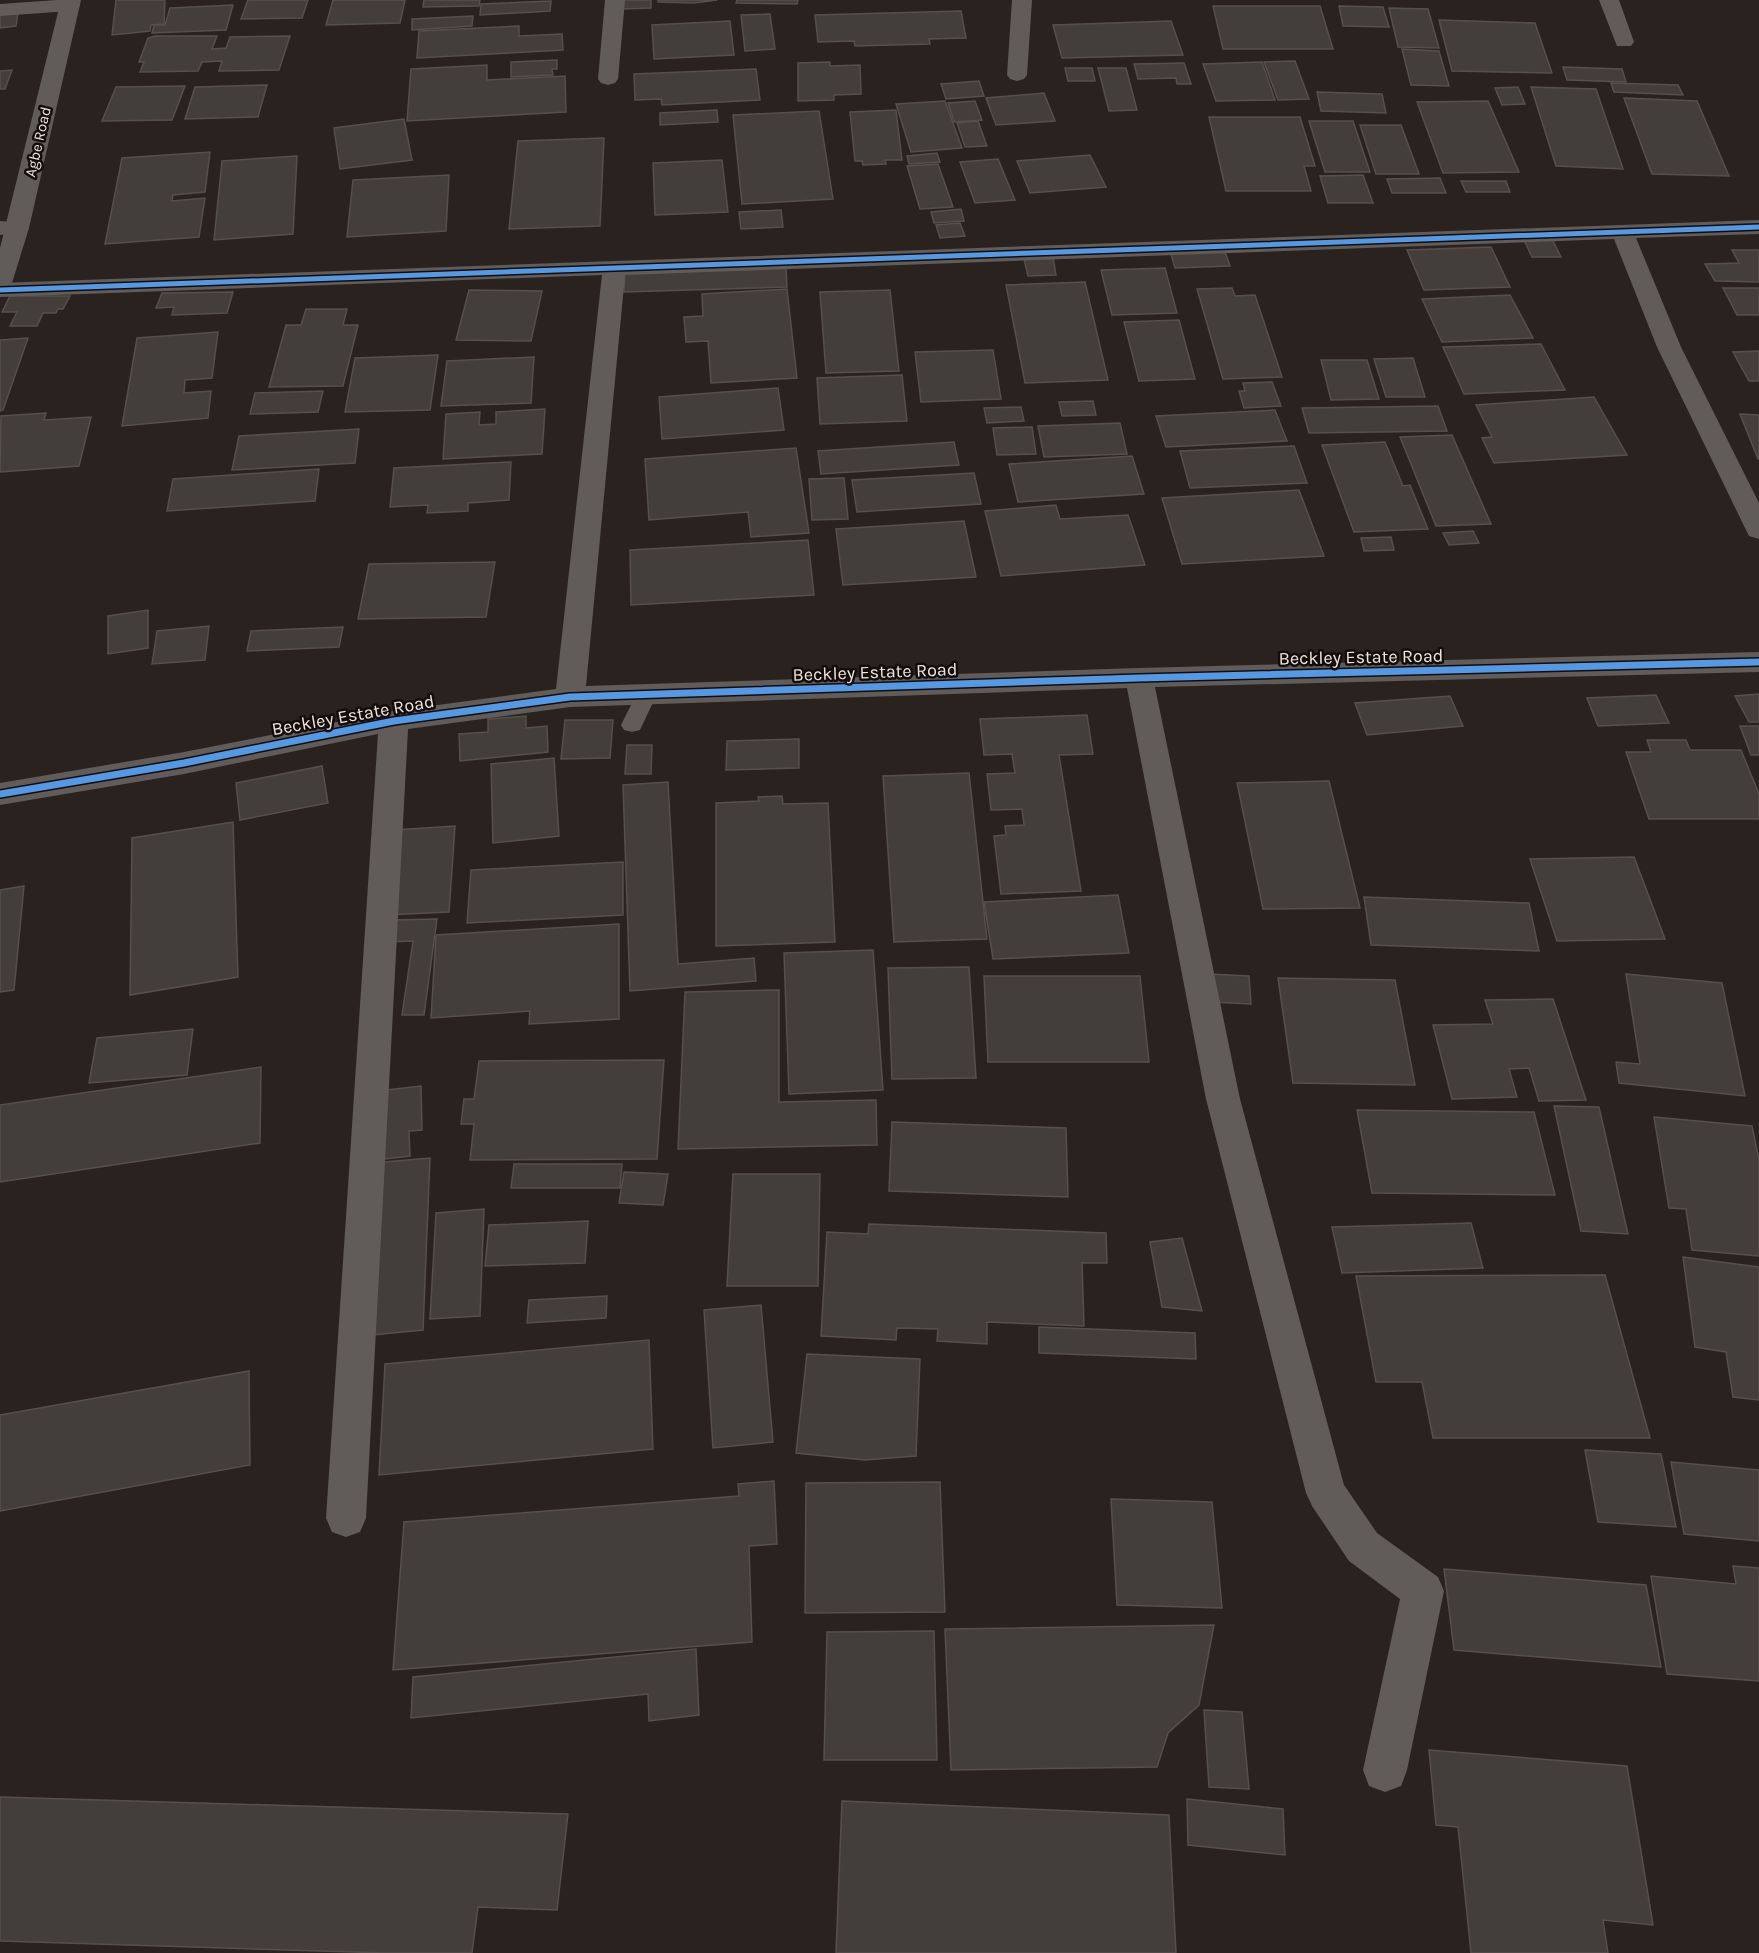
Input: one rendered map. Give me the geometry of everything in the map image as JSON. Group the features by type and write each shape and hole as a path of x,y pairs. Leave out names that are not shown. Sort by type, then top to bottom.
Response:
{"street":[{"path":"608,79 615,0"},
{"path":"1017,75 1022,0"},
{"path":"1609,0 1624,42"},
{"path":"0,10 71,3"},
{"name":"Agbe Road","path":"0,283 9,228 71,3"},
{"path":"0,290 614,270 1759,227"},
{"path":"1622,231 1669,348 1759,530"},
{"path":"570,697 614,270"},
{"name":"Beckley Estate Road","path":"0,794 184,764 394,721 570,697 1139,678 1759,662"},
{"path":"1139,678 1223,1099 1326,1493 1363,1547 1423,1591 1385,1770"},
{"path":"346,1518 394,721"}],"lane":[{"path":"632,724 646,694"}],"building":[{"path":"116,0 165,0 164,24 151,25 150,31 112,35"},
{"path":"248,0 308,0 302,18 241,19"},
{"path":"333,0 405,0 400,23 326,25"},
{"path":"424,0 480,0 479,6 423,7"},
{"path":"621,0 651,0 651,8 621,9"},
{"path":"658,0 717,0 694,3 658,2"},
{"path":"737,0 798,0 797,4 736,3"},
{"path":"551,1 550,11 480,15 481,4"},
{"path":"233,5 226,30 152,33 154,25 165,25 170,8"},
{"path":"1213,6 1320,6 1333,49 1223,49"},
{"path":"1339,6 1383,7 1389,27 1343,26"},
{"path":"1389,8 1428,9 1439,48 1398,47"},
{"path":"961,11 966,38 929,39 930,44 855,46 854,41 818,42 815,15"},
{"path":"18,13 16,26 0,28 0,15"},
{"path":"770,14 775,49 745,51 741,15"},
{"path":"473,16 472,26 412,30 412,19"},
{"path":"1439,20 1535,23 1552,73 1452,71"},
{"path":"730,21 734,55 654,59 652,25"},
{"path":"1171,21 1183,55 1062,58 1053,25"},
{"path":"519,26 519,36 562,34 563,50 417,58 419,31"},
{"path":"217,36 212,49 226,48 230,37 290,36 279,70 219,71 222,61 202,62 198,71 140,72 144,62 139,62 148,38"},
{"path":"1402,49 1439,51 1449,86 1411,85"},
{"path":"557,60 557,69 552,69 553,75 511,77 511,62"},
{"path":"1295,61 1309,99 1278,100 1264,62"},
{"path":"830,62 830,66 860,65 861,94 834,95 834,100 798,101 798,63"},
{"path":"1262,62 1275,100 1216,101 1203,64"},
{"path":"1184,63 1191,84 1177,84 1176,78 1138,79 1134,64"},
{"path":"487,65 487,80 565,76 566,112 407,121 411,69"},
{"path":"1563,67 1622,69 1626,82 1567,80"},
{"path":"1065,68 1092,68 1095,81 1068,81"},
{"path":"1098,68 1126,68 1137,110 1109,111"},
{"path":"756,69 760,100 662,105 661,99 635,100 634,74"},
{"path":"12,70 5,89 0,89 0,71"},
{"path":"979,81 984,96 946,99 941,84"},
{"path":"1611,83 1678,85 1683,95 1614,92"},
{"path":"267,85 258,117 185,119 195,87"},
{"path":"185,86 172,120 102,121 116,87"},
{"path":"1518,87 1525,104 1502,105 1495,88"},
{"path":"1531,87 1596,89 1623,169 1556,166"},
{"path":"1317,92 1382,94 1386,113 1321,111"},
{"path":"1044,93 1055,121 996,125 986,98"},
{"path":"1624,98 1697,101 1729,176 1652,174"},
{"path":"945,101 962,148 911,152 896,104"},
{"path":"975,101 982,120 954,122 948,103"},
{"path":"1488,101 1519,172 1443,173 1417,102"},
{"path":"717,110 718,122 660,125 660,113"},
{"path":"896,110 902,160 885,160 886,164 863,165 862,161 855,161 850,112"},
{"path":"819,111 833,199 742,204 733,115"},
{"path":"1209,117 1300,117 1315,166 1304,166 1311,191 1226,191"},
{"path":"404,119 412,160 340,169 334,128"},
{"path":"978,121 987,146 965,147 957,123"},
{"path":"1309,121 1353,121 1370,172 1325,172"},
{"path":"1360,125 1401,125 1419,174 1376,174"},
{"path":"604,138 600,226 509,229 518,141"},
{"path":"210,152 205,192 173,195 172,201 205,198 199,237 105,244 122,158"},
{"path":"937,153 940,162 909,164 907,156"},
{"path":"1090,155 1106,187 1030,193 1017,161"},
{"path":"297,156 293,234 214,240 222,161"},
{"path":"998,159 1015,200 975,203 960,162"},
{"path":"722,160 728,212 655,215 653,163"},
{"path":"938,164 953,207 920,209 907,166"},
{"path":"449,175 446,231 347,237 353,180"},
{"path":"1363,175 1373,203 1328,203 1320,176"},
{"path":"1440,178 1446,193 1392,193 1387,179"},
{"path":"1461,181 1506,181 1510,192 1466,192"},
{"path":"961,209 964,221 934,223 931,212"},
{"path":"781,210 783,227 741,229 739,212"},
{"path":"960,223 965,236 940,238 936,225"},
{"path":"1551,237 1561,257 1532,257 1523,238"},
{"path":"1491,247 1510,287 1424,290 1407,250"},
{"path":"1224,249 1230,266 1175,268 1170,251"},
{"path":"1732,250 1759,250 1759,282 1715,281 1705,264 1739,263"},
{"path":"1053,257 1056,275 1028,276 1024,259"},
{"path":"786,267 787,287 624,292 625,272"},
{"path":"1165,268 1177,313 1112,315 1101,270"},
{"path":"1085,282 1108,380 1025,383 1006,285"},
{"path":"1232,288 1235,296 1255,295 1282,377 1223,379 1197,289"},
{"path":"1723,288 1759,288 1759,315 1737,315"},
{"path":"787,289 797,378 711,383 708,341 686,342 684,317 703,316 702,294"},
{"path":"469,290 542,291 531,341 456,340"},
{"path":"890,290 899,371 826,373 820,292"},
{"path":"233,292 227,313 172,315 174,307 156,308 162,293"},
{"path":"1510,295 1533,338 1442,342 1422,299"},
{"path":"10,296 70,296 63,309 58,309 56,313 43,313 37,326 10,326 17,312 2,312"},
{"path":"306,309 347,309 343,325 358,325 343,386 269,387 286,325 301,325"},
{"path":"1179,320 1195,379 1139,381 1124,322"},
{"path":"218,332 212,378 185,380 184,393 211,391 208,418 122,426 137,338"},
{"path":"28,338 3,410 0,411 0,340"},
{"path":"1541,344 1565,390 1464,394 1443,347"},
{"path":"993,350 1001,399 921,402 915,352"},
{"path":"1759,351 1759,381 1749,381 1733,352"},
{"path":"438,355 430,410 345,412 355,358"},
{"path":"534,357 531,403 441,406 447,361"},
{"path":"1413,358 1425,397 1386,397 1374,359"},
{"path":"1321,360 1367,360 1379,399 1331,400"},
{"path":"902,375 907,421 820,424 817,378"},
{"path":"1272,382 1281,406 1244,408 1239,391 1245,391 1243,383"},
{"path":"778,388 784,430 662,439 659,397"},
{"path":"323,391 318,412 250,414 255,393"},
{"path":"1594,397 1627,455 1494,463 1482,438 1492,437 1476,405"},
{"path":"1093,401 1096,415 1062,416 1059,402"},
{"path":"1438,406 1447,431 1309,433 1302,408"},
{"path":"1021,407 1024,421 987,423 984,408"},
{"path":"545,409 542,454 443,459 446,414 480,412 479,425 496,424 496,412"},
{"path":"1275,410 1287,441 1166,447 1156,416"},
{"path":"46,413 44,420 91,417 79,466 0,472 1,416"},
{"path":"1740,414 1759,415 1759,459 1758,459"},
{"path":"1120,423 1127,454 1044,457 1038,426"},
{"path":"1032,427 1036,454 997,455 993,428"},
{"path":"359,429 355,463 232,470 239,436"},
{"path":"1452,435 1491,524 1436,526 1400,437"},
{"path":"954,442 959,465 821,474 818,451"},
{"path":"1385,442 1403,486 1410,485 1428,529 1354,532 1322,445"},
{"path":"1294,446 1307,483 1190,488 1180,451"},
{"path":"796,448 809,533 751,537 748,512 649,520 645,459"},
{"path":"1132,456 1144,494 1018,502 1009,464"},
{"path":"511,462 509,500 468,503 468,511 427,513 428,505 390,507 394,468"},
{"path":"319,469 315,501 167,511 173,479"},
{"path":"974,473 981,504 857,512 852,480"},
{"path":"844,478 848,519 812,520 809,479"},
{"path":"1299,490 1324,556 1182,564 1162,498"},
{"path":"1056,505 1060,519 1128,515 1145,565 1001,576 985,511"},
{"path":"964,521 976,577 843,585 836,529"},
{"path":"1473,531 1479,543 1449,545 1443,533"},
{"path":"1391,537 1394,550 1364,551 1361,538"},
{"path":"808,540 814,595 631,605 630,550"},
{"path":"495,562 486,617 358,619 369,564"},
{"path":"148,610 148,648 108,654 108,616"},
{"path":"209,626 205,660 152,664 157,631"},
{"path":"343,627 339,647 247,651 251,631"},
{"path":"1759,694 1759,722 1749,722 1735,696"},
{"path":"1656,695 1669,723 1598,726 1587,698"},
{"path":"1450,696 1463,726 1367,735 1355,703"},
{"path":"1087,715 1093,754 1059,755 1081,891 1001,894 994,836 1006,835 1005,826 1024,825 1022,809 991,810 987,774 1015,773 1012,754 984,755 980,719"},
{"path":"526,716 526,728 547,726 548,752 460,761 459,734 488,732 488,719"},
{"path":"565,720 613,720 610,758 561,759"},
{"path":"1740,726 1759,726 1759,755 1751,755"},
{"path":"799,739 799,768 726,770 727,741"},
{"path":"1647,740 1686,740 1690,750 1741,750 1759,794 1759,819 1649,819 1626,752 1651,752"},
{"path":"627,745 652,745 651,774 625,774"},
{"path":"554,758 559,836 493,843 491,764"},
{"path":"322,766 328,803 240,820 236,783"},
{"path":"969,773 987,939 894,942 883,776"},
{"path":"1329,781 1360,908 1263,909 1237,783"},
{"path":"668,782 678,964 754,958 756,981 630,991 623,785"},
{"path":"782,796 783,804 828,803 835,942 716,946 716,803 759,801 758,797"},
{"path":"233,822 238,977 130,995 132,838"},
{"path":"455,826 449,912 387,915 394,830"},
{"path":"1634,857 1665,939 1557,941 1530,859"},
{"path":"623,862 623,915 467,923 471,870"},
{"path":"24,886 14,990 0,992 0,890"},
{"path":"1118,895 1129,953 993,959 984,902"},
{"path":"1364,897 1529,903 1539,951 1371,945"},
{"path":"437,919 424,1015 402,1015 413,941 388,942 391,920"},
{"path":"619,924 619,1019 529,1024 530,1011 431,1018 436,935"},
{"path":"873,950 883,1090 789,1094 784,953"},
{"path":"969,967 976,1078 892,1079 888,968"},
{"path":"1210,974 1249,976 1251,1004 1212,1002"},
{"path":"1626,974 1722,983 1745,1096 1619,1083 1616,1062 1640,1064"},
{"path":"984,976 1140,976 1149,1062 988,1062"},
{"path":"1278,978 1395,980 1415,1085 1293,1083"},
{"path":"779,990 779,1102 876,1100 877,1145 678,1149 685,992"},
{"path":"1553,999 1586,1100 1539,1101 1529,1068 1509,1069 1517,1097 1452,1099 1433,1025 1493,1024 1485,1000"},
{"path":"193,1029 187,1075 89,1083 97,1038"},
{"path":"664,1060 657,1159 470,1160 474,1124 461,1124 464,1099 474,1099 479,1061"},
{"path":"261,1067 260,1143 0,1182 0,1105"},
{"path":"421,1086 422,1130 409,1131 410,1156 377,1160 378,1091"},
{"path":"1554,1106 1599,1107 1628,1234 1581,1231"},
{"path":"1357,1110 1534,1112 1555,1195 1372,1193"},
{"path":"1654,1117 1752,1126 1759,1160 1759,1256 1692,1250 1686,1209 1669,1208"},
{"path":"892,1122 1066,1128 1068,1197 889,1191"},
{"path":"430,1158 423,1330 373,1335 384,1162"},
{"path":"514,1164 622,1164 620,1188 511,1188"},
{"path":"624,1172 668,1174 663,1205 619,1203"},
{"path":"733,1174 820,1174 818,1286 727,1286"},
{"path":"484,1209 480,1316 430,1319 436,1213"},
{"path":"588,1221 585,1263 485,1266 489,1225"},
{"path":"1471,1223 1483,1268 1342,1273 1332,1227"},
{"path":"869,1224 1106,1233 1107,1263 1082,1263 1084,1326 987,1322 987,1344 937,1341 938,1329 897,1328 896,1340 821,1336 827,1232 868,1234"},
{"path":"1182,1238 1202,1311 1162,1307 1150,1242"},
{"path":"1683,1257 1759,1267 1759,1400 1733,1397 1726,1352 1695,1347"},
{"path":"1605,1275 1650,1438 1433,1438 1422,1382 1376,1382 1356,1276"},
{"path":"607,1296 606,1318 527,1323 529,1300"},
{"path":"761,1305 773,1442 713,1448 704,1310"},
{"path":"1039,1327 1195,1333 1196,1359 1039,1353"},
{"path":"649,1340 653,1449 379,1475 385,1364"},
{"path":"807,1354 920,1359 916,1456 865,1460 796,1453"},
{"path":"249,1371 250,1465 0,1511 0,1415"},
{"path":"1585,1450 1661,1454 1676,1527 1598,1522"},
{"path":"1671,1462 1759,1470 1759,1541 1684,1534"},
{"path":"774,1481 777,1544 749,1546 752,1642 393,1670 404,1522 739,1496 738,1484"},
{"path":"940,1482 945,1612 805,1613 806,1483"},
{"path":"1111,1499 1212,1502 1222,1608 1117,1605"},
{"path":"1733,1566 1759,1568 1759,1681 1667,1674 1651,1576 1736,1584"},
{"path":"1444,1569 1646,1585 1661,1667 1454,1650"},
{"path":"1214,1625 1199,1705 1168,1733 1157,1767 951,1770 945,1629"},
{"path":"934,1631 937,1760 824,1760 827,1632"},
{"path":"696,1649 699,1715 649,1721 648,1694 411,1718 413,1677"},
{"path":"1204,1710 1242,1712 1249,1789 1209,1787"},
{"path":"1429,1750 1627,1766 1653,1925 1603,1920 1608,1953 1471,1953 1458,1827 1436,1825"},
{"path":"0,1797 568,1814 557,1910 478,1907 472,1953 385,1953 0,1941"},
{"path":"1187,1799 1283,1809 1285,1855 1188,1845"},
{"path":"842,1801 1169,1815 1176,1953 836,1953"}],"cycle path":[{"path":"0,290 1759,227"},
{"path":"0,794 184,763 394,721 570,697 1139,678 1759,662"}]}
